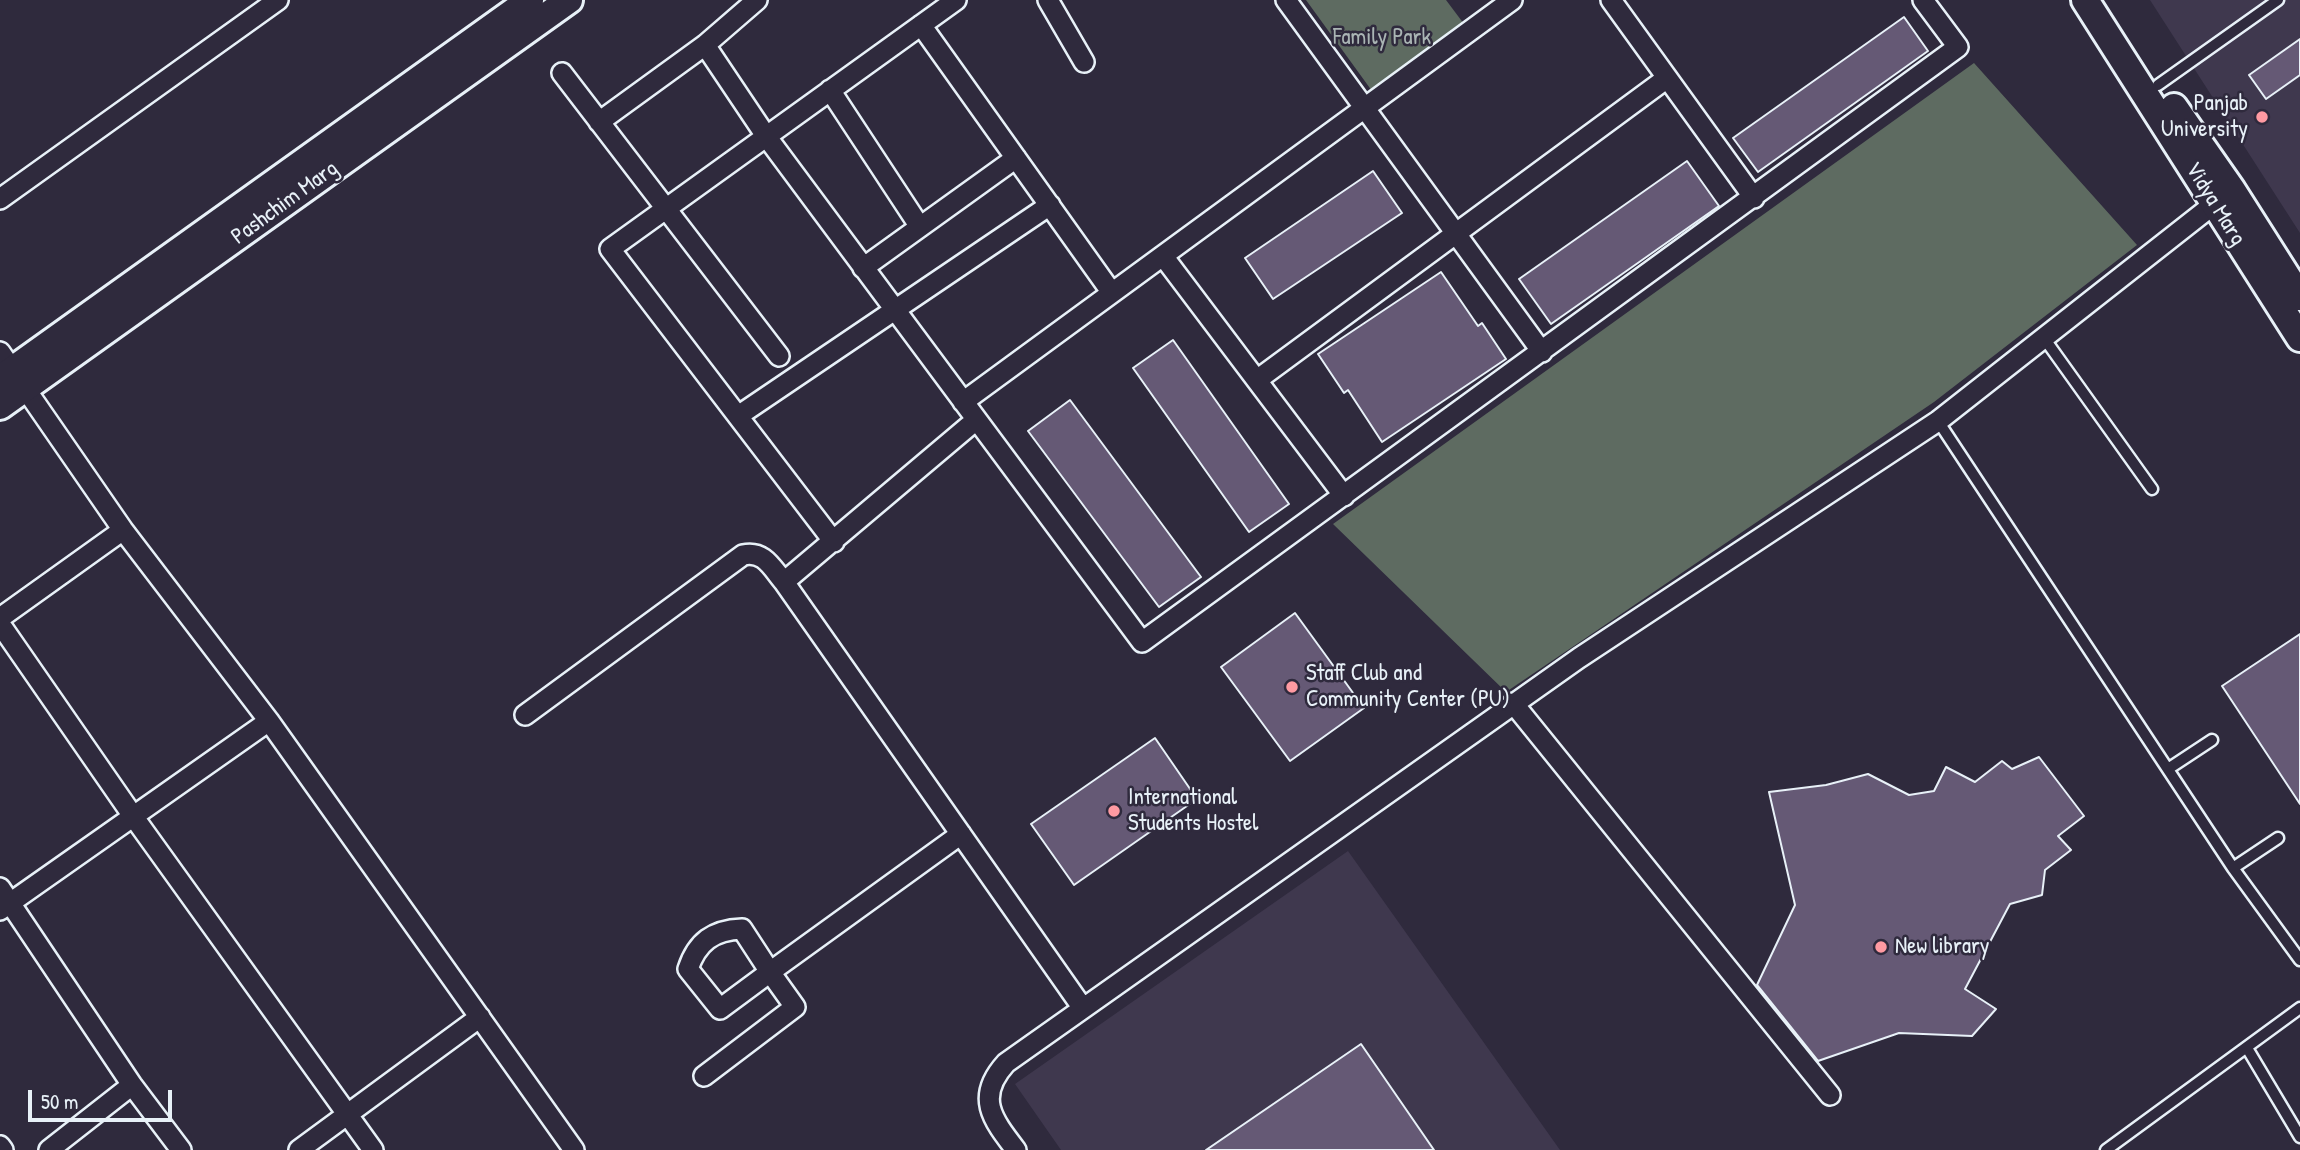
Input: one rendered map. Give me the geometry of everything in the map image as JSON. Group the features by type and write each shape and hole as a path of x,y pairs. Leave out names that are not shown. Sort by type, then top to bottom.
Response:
{"main road":[{"path":"10,372 530,0"},
{"name":"Pashchim Marg","path":"0,406 10,372 569,0"},
{"name":"Vidya Marg","path":"2085,0 2224,197 2300,297"},
{"name":"Vidya Marg","path":"2104,0 2224,197 2300,338"}],"street":[{"path":"0,199 278,0"},
{"path":"599,122 705,46 757,0"},
{"path":"834,542 610,249 956,0"},
{"path":"1048,0 1084,62"},
{"path":"1286,0 1542,352"},
{"path":"963,402 1512,0"},
{"path":"1611,0 1754,198"},
{"path":"705,46 766,136 1142,642 1958,47 1923,0"},
{"path":"921,25 1112,293"},
{"path":"562,72 779,356"},
{"path":"1257,380 1454,232 1667,78"},
{"path":"830,90 920,226"},
{"path":"863,268 1016,158"},
{"path":"1016,1150 992,1119 989,1095 993,1078 1006,1063 1513,704 1938,421 2224,197"},
{"path":"738,416 896,312 1049,205"},
{"path":"1163,256 1343,496"},
{"path":"10,372 123,530 269,721 574,1150"},
{"path":"784,582 976,420"},
{"path":"0,618 123,530"},
{"path":"525,715 743,555 752,553 762,556 784,582 1083,1007"},
{"path":"0,624 133,816 373,1150"},
{"path":"1513,704 1830,1095"},
{"path":"181,1150 132,1085 4,900 133,816 269,721"},
{"path":"704,1076 795,1007 770,972 961,834"},
{"path":"299,1150 480,1017"},
{"path":"49,1150 132,1085"}],"lane":[{"path":"2158,85 2278,0"},
{"path":"2044,338 2152,489"},
{"path":"1938,421 2233,868 2300,960"},
{"path":"2168,769 2212,740"},
{"path":"2233,868 2278,838"},
{"path":"2106,1150 2300,1008"},
{"path":"2247,1048 2300,1137"}],"shaded area":[{"name":"Panjab University","path":"2150,0 2300,0 2300,233"},
{"path":"1348,851 1560,1150 1061,1150 1015,1084"}],"green space":[{"name":"Family Park","path":"1306,0 1446,0 1464,24 1372,91"},
{"path":"1974,63 2137,245 1934,402 1506,692 1333,524"}],"building":[{"path":"1904,17 1928,51 1758,172 1733,138"},
{"path":"2300,39 2300,75 2266,99 2249,75"},
{"path":"1687,161 1719,206 1551,324 1519,279"},
{"path":"1373,171 1402,213 1273,299 1245,258"},
{"path":"1441,272 1478,326 1482,323 1506,359 1382,442 1348,390 1344,393 1318,354"},
{"path":"1173,340 1289,504 1249,532 1133,368"},
{"path":"1070,400 1201,577 1159,607 1028,431"},
{"name":"Staff Club and Community Center (PU)","path":"1295,613 1364,708 1290,761 1221,667"},
{"path":"2300,634 2300,804 2222,686"},
{"name":"International Students Hostel","path":"1155,738 1197,799 1074,885 1031,824"},
{"name":"New library","path":"2039,757 2084,816 2058,836 2071,850 2045,870 2042,895 2010,904 1965,989 1996,1009 1972,1036 1899,1033 1818,1061 1757,985 1795,905 1769,792 1826,785 1868,774 1909,795 1934,791 1946,767 1975,782 2002,761 2012,769"},
{"path":"1361,1044 1434,1150 1206,1150"}],"place":[{"name":"Panjab University","path":"2262,117"},
{"name":"Staff Club and Community Center (PU)","path":"1292,687"},
{"name":"International Students Hostel","path":"1114,811"},
{"name":"New library","path":"1881,947"}]}
